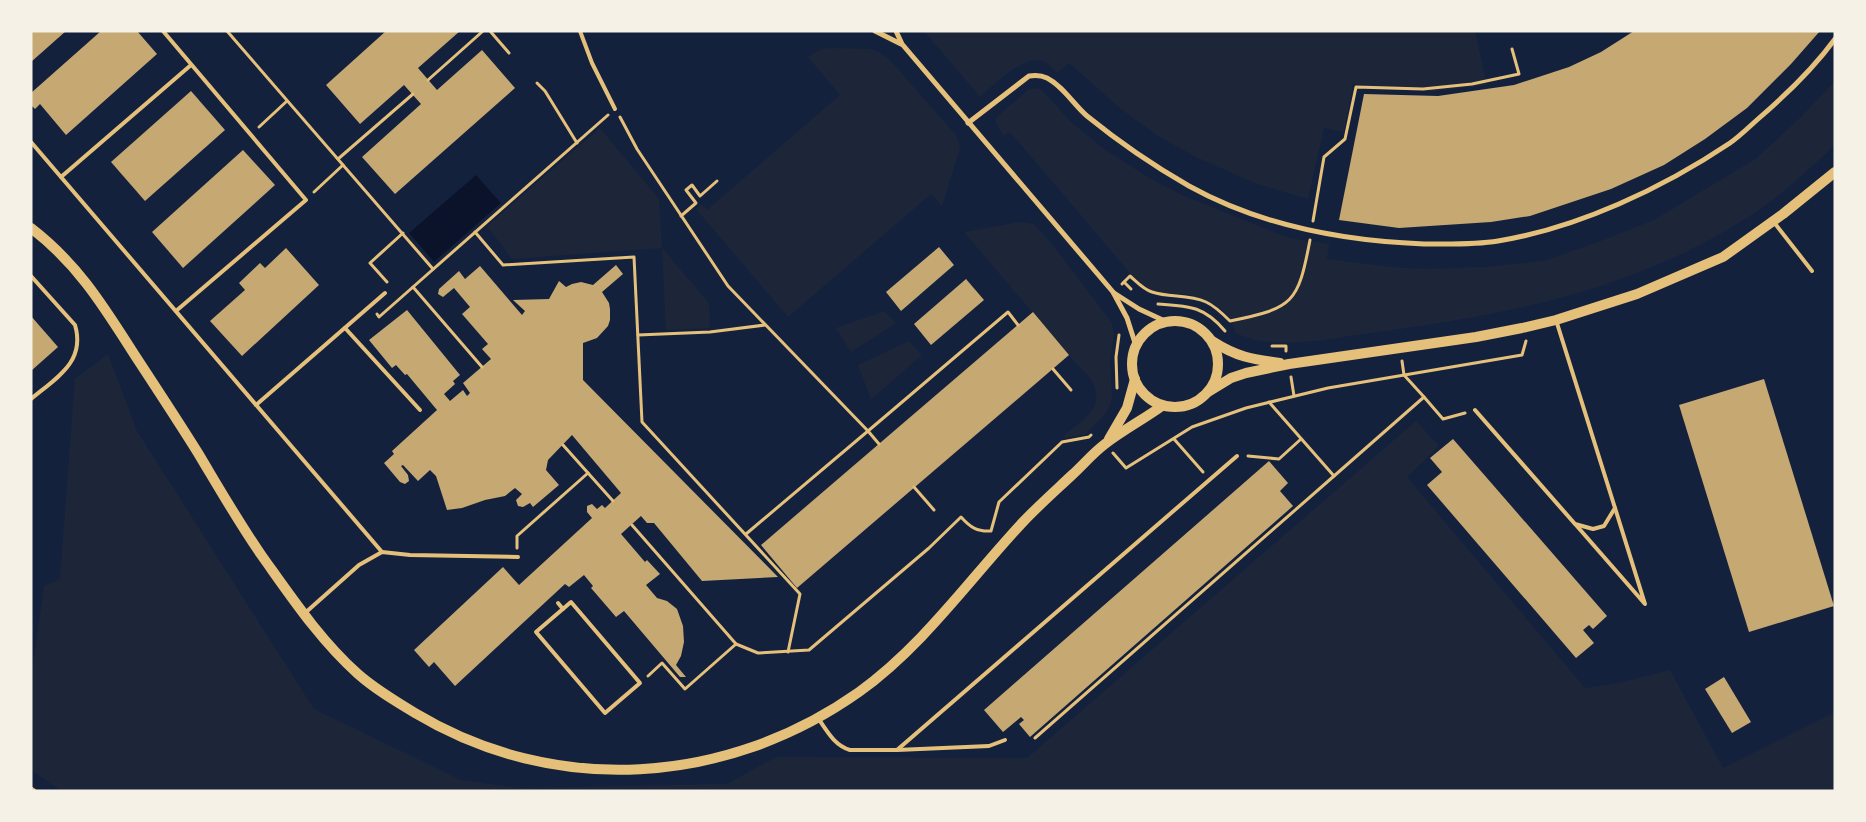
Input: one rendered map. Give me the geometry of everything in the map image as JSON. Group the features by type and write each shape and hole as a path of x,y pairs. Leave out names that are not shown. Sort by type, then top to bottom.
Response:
{"main road":[{"path":"1135,379 1145,395 1162,406 1174,408 1187,406 1199,401 1208,392 1231,378 1246,373 1289,364 1476,337 1556,320 1637,294 1723,257 1773,221 1835,172"},
{"path":"31,228 53,245 93,290 198,454 245,532 304,614 332,648 361,676 394,700 457,736 506,754 558,766 607,771 695,763 742,752 778,738 818,718 860,691 901,656 949,608 1025,520 1106,443 1162,406"},
{"path":"1106,443 1127,408 1135,379 1133,357 1136,346 1144,335 1154,327 1166,322 1180,321 1192,324 1203,331 1212,341 1231,353 1289,364"},
{"path":"1208,392 1218,368 1217,354 1212,341"}],"street":[{"path":"874,31 902,44"},
{"path":"896,31 902,44 1113,292 1127,318 1136,346"},
{"path":"968,123 1029,76 1038,75 1048,78 1080,110 1108,133 1190,186 1223,203 1268,219 1312,231 1350,238 1394,243 1455,245 1498,241 1562,224 1611,207 1668,180 1732,142 1787,93 1827,51 1835,39"},
{"path":"1113,292 1139,309 1166,322"}],"lane":[{"path":"163,31 306,200 176,311"},
{"path":"580,31 592,63 615,109"},
{"path":"61,177 192,65"},
{"path":"31,142 382,552"},
{"path":"1773,221 1812,271"},
{"path":"31,276 75,325 78,341 74,358 69,365 31,399"},
{"path":"256,405 385,293"},
{"path":"1475,410 1645,604 1556,320"},
{"path":"345,328 420,410"},
{"path":"897,750 1237,456"},
{"path":"1575,524 1593,529 1604,526 1614,508"},
{"path":"304,614 359,566 382,552 410,556 518,557"},
{"path":"571,602 640,683 605,713 536,632 563,609 571,602"},
{"path":"558,603 563,609"},
{"path":"818,718 837,744 850,750 989,746 1005,740"}],"path":[{"path":"226,31 433,269"},
{"path":"428,80 483,31"},
{"path":"490,31 509,53"},
{"path":"1124,282 1130,276 1151,292 1164,295 1186,296 1206,302 1219,310 1230,321 1264,314 1285,304 1294,295 1303,276 1324,157 1345,139 1356,87 1423,89 1472,84 1519,74 1512,49"},
{"path":"537,83 545,91 577,143"},
{"path":"338,159 413,94"},
{"path":"251,135 287,100"},
{"path":"379,317 615,109 637,149 728,286 879,444"},
{"path":"306,200 343,165"},
{"path":"682,216 696,203 686,190 692,185 700,196 716,181"},
{"path":"475,232 503,265 634,257 642,422 800,594 788,652"},
{"path":"388,284 370,262 403,233"},
{"path":"413,287 482,367"},
{"path":"394,291 400,298"},
{"path":"746,534 1008,312 1018,325"},
{"path":"638,335 710,332 765,325"},
{"path":"1116,394 1118,328"},
{"path":"632,525 736,644 758,653 809,650 929,548 961,517 977,530 991,531 999,502 1062,442 1089,437 1096,431 1126,468 1192,427 1217,417 1328,388 1522,355 1525,342 1532,340"},
{"path":"1053,369 1071,390"},
{"path":"1404,375 1443,419 1475,410"},
{"path":"1035,738 1424,397"},
{"path":"1269,402 1334,476"},
{"path":"1174,439 1209,480"},
{"path":"1237,456 1279,458 1302,439"},
{"path":"562,445 613,501"},
{"path":"518,557 517,536 588,473"},
{"path":"914,487 934,510"},
{"path":"640,683 662,663 685,688 736,644"}],"shaded area":[{"path":"924,31 1475,31 1487,85 1436,91 1401,90 1353,84 1344,132 1324,128 1308,199 1257,184 1198,158 1158,136 1121,109 1069,63 1057,73 1045,62 1037,60 1028,62 1010,71 980,97"},
{"path":"828,48 872,49 889,59 956,135 960,145 942,206 931,194 788,317 696,209 701,204 707,210 840,95 808,57 819,50"},
{"path":"1835,81 1835,145 1791,185 1763,207 1719,235 1672,258 1624,278 1575,294 1525,307 1423,326 1284,343 1251,339 1236,333 1230,318 1220,308 1207,301 1187,294 1164,294 1152,291 1135,279 1010,132 1004,136 996,123 999,115 1028,90 1035,88 1042,90 1070,121 1104,149 1151,179 1182,195 1289,238 1329,244 1327,259 1424,269 1484,267 1544,261 1654,220 1757,158 1801,117"},
{"path":"600,128 659,199 662,248 512,259 487,226"},
{"path":"476,175 501,203 434,262 409,233"},
{"path":"1020,222 1034,224 1052,244 1112,323 1114,335 1110,360 1111,403 1105,414 1086,434 1065,438 1063,436 1084,419 1094,407 1096,394 1092,381 964,232"},
{"path":"662,248 709,303 710,328 666,330"},
{"path":"884,311 896,323 851,352 836,328"},
{"path":"909,341 922,355 871,399 858,365"},
{"path":"108,354 137,431 314,709 461,780 518,788 727,784 776,757 1027,758 1416,421 1439,446 1407,477 1585,688 1619,683 1670,670 1723,768 1835,712 1835,791 61,791 31,770 31,678 44,586 60,579 75,379"}],"building":[{"path":"31,31 66,31 31,62"},
{"path":"101,31 137,31 157,54 66,135 40,104 35,109 31,105 31,93"},
{"path":"386,31 460,31 418,68 437,90 482,50 515,88 395,194 362,157 421,104 404,85 360,124 326,85"},
{"path":"1634,31 1820,31 1791,64 1747,108 1705,139 1664,165 1611,189 1530,216 1491,222 1399,228 1339,220 1364,94 1438,96 1514,85 1569,67 1601,52"},
{"path":"191,91 225,130 145,201 111,162"},
{"path":"243,150 275,185 183,268 152,232"},
{"path":"939,247 954,265 901,311 886,292"},
{"path":"286,248 319,285 242,356 210,321 245,290 239,283 260,263 265,268"},
{"path":"616,265 623,274 602,292 609,303 610,320 608,326 597,338 583,343 583,380 778,577 702,581 654,523 647,523 641,516 621,534 645,562 647,560 660,574 646,585 657,598 667,601 677,609 683,626 684,642 681,656 676,665 686,677 680,677 624,611 616,617 591,588 593,586 584,575 569,587 565,584 455,686 434,662 429,667 414,650 503,567 519,585 592,518 587,512 587,506 592,504 597,509 602,505 605,508 621,493 572,435 548,460 546,470 559,485 533,507 530,503 523,507 518,506 516,500 522,494 515,488 505,496 485,500 462,508 447,510 436,476 430,470 418,481 403,465 401,466 408,475 409,481 405,484 400,482 384,463 394,454 392,451 437,410 407,374 405,375 396,365 392,368 369,340 407,310 460,375 453,381 455,384 444,394 450,401 463,390 467,396 470,393 463,383 491,359 482,349 488,344 462,314 470,307 454,288 443,297 438,294 439,289 459,271 465,279 480,266 522,315 525,311 513,300 549,299 559,281 566,287 581,282 593,285"},
{"path":"966,279 984,300 931,345 914,324"},
{"path":"1033,312 1069,355 797,588 761,545"},
{"path":"31,316 58,347 31,371"},
{"path":"1764,379 1834,606 1749,632 1679,405"},
{"path":"1453,439 1607,616 1593,629 1589,625 1583,630 1594,643 1576,658 1427,485 1442,472 1430,458"},
{"path":"1269,461 1288,483 1280,491 1293,506 1030,737 1019,724 1024,720 1021,717 1003,732 984,710"},
{"path":"1724,677 1751,722 1732,733 1705,689"}]}
